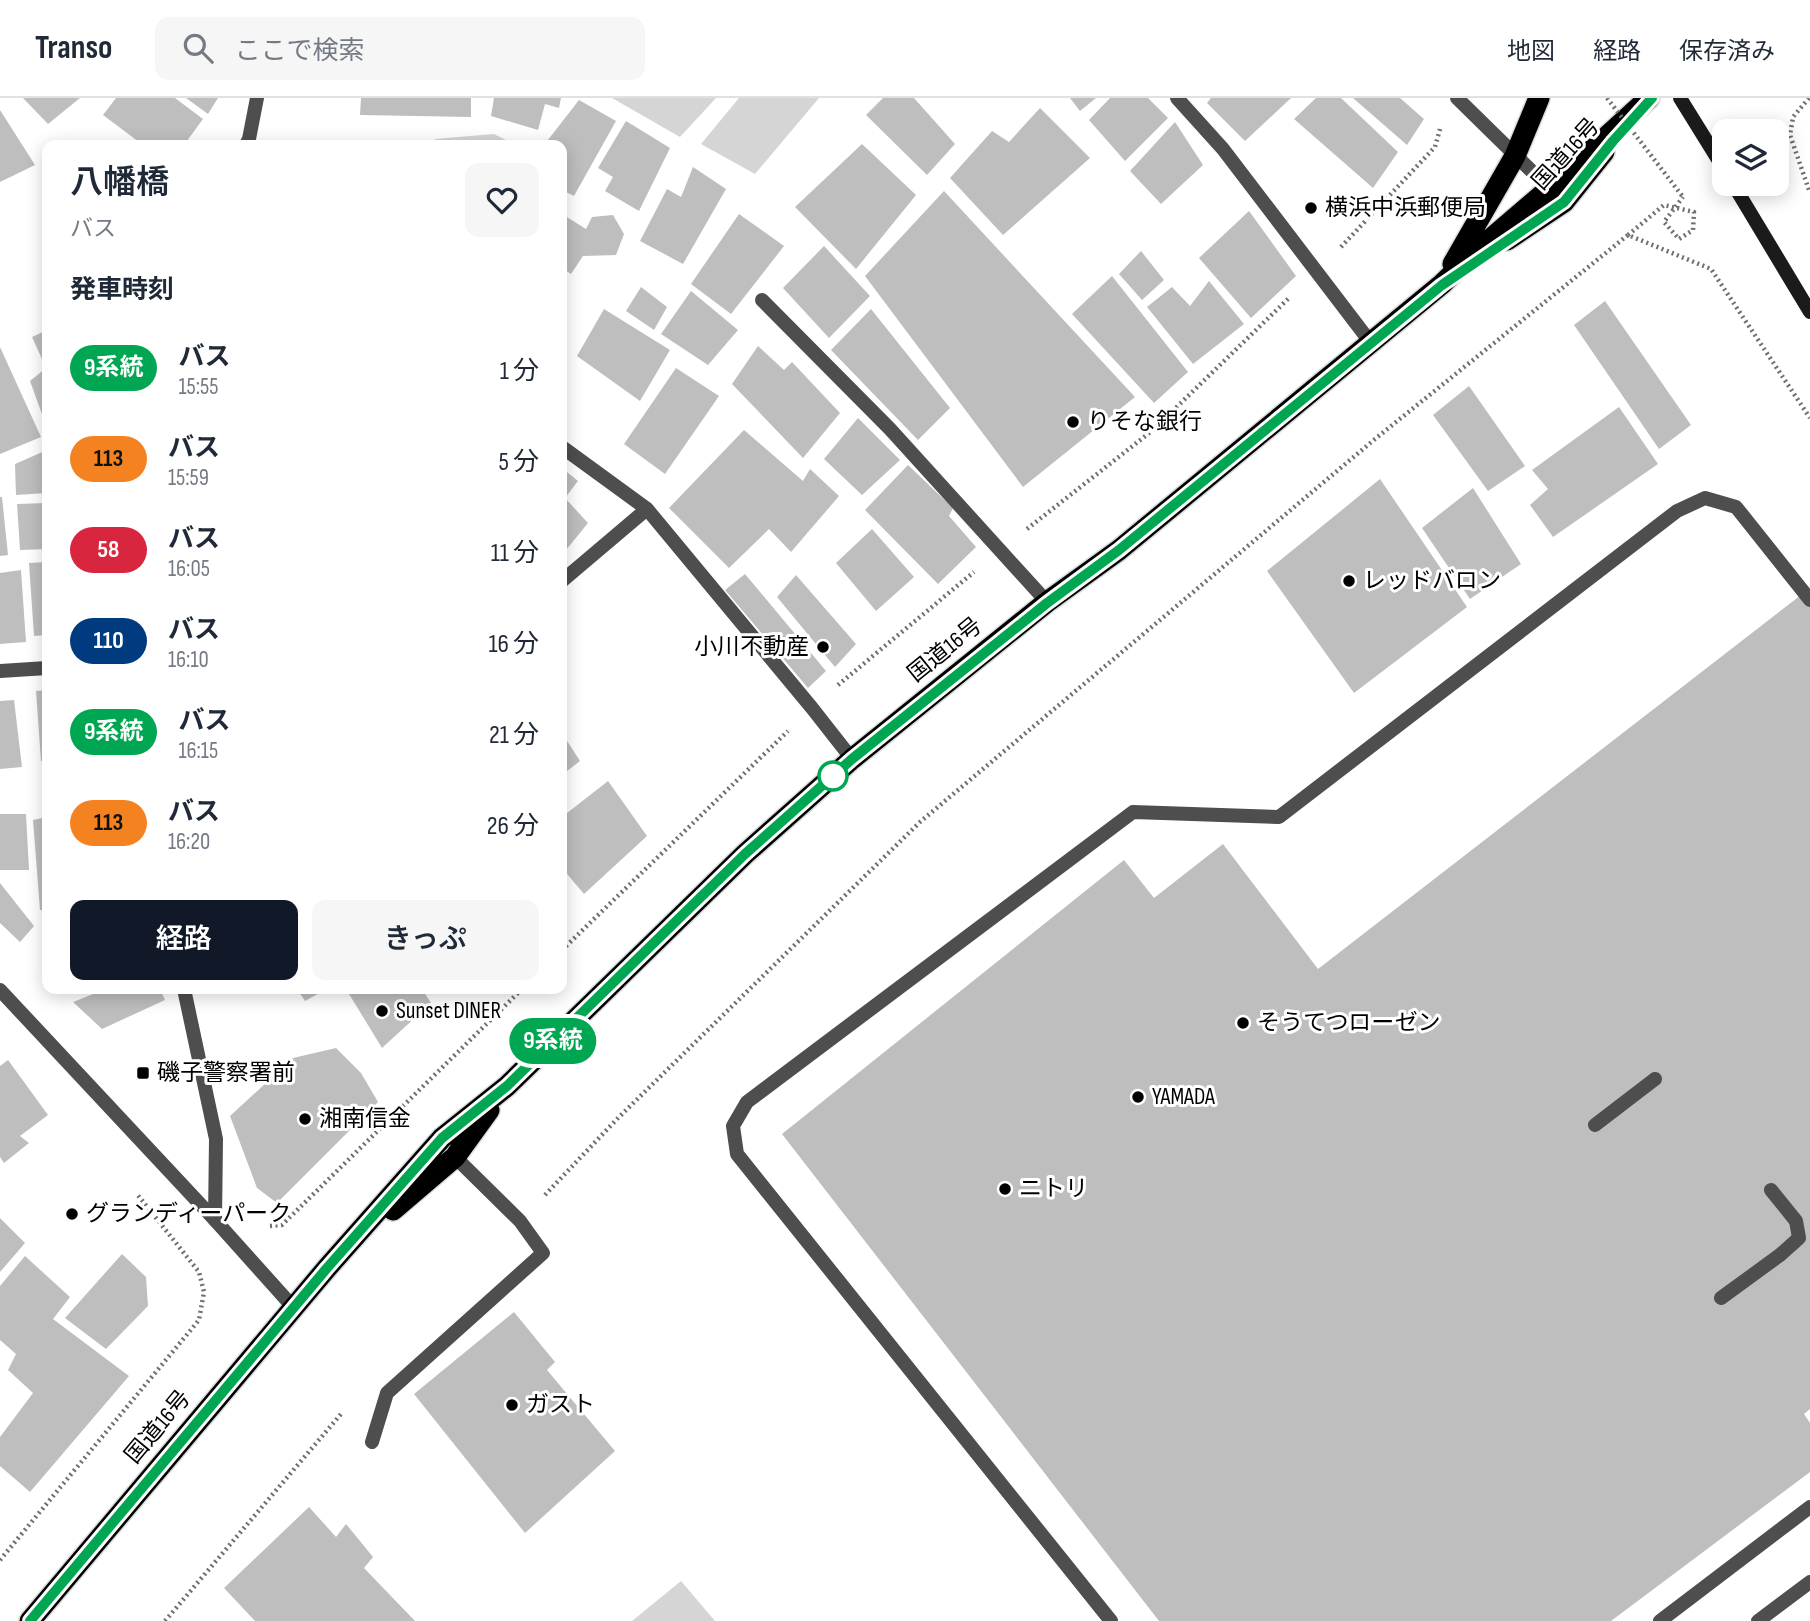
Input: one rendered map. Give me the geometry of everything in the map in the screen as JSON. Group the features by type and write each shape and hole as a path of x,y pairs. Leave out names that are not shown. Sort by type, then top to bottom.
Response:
{"highway":[{"name":"国道16号","path":"1442,285 1515,156 1539,98"},
{"name":"国道16号","path":"30,1621 293,1307 442,1138 507,1086 745,854 852,759 1047,603 1119,550 1442,285 1473,254 1556,195 1651,98"},
{"name":"国道16号","path":"327,1268 455,1157 507,1086"}],"street":[{"path":"252,140 257,98"},
{"path":"1177,98 1223,149 1371,343"},
{"path":"1457,98 1556,195"},
{"path":"1680,98 1712,150"},
{"path":"1740,196 1810,312"},
{"path":"762,300 890,429 1047,603"},
{"path":"567,451 647,509 852,759"},
{"path":"1111,1621 737,1154 733,1126 747,1102 1133,812 1279,817 1677,511 1705,498 1736,507 1810,600"},
{"path":"567,578 647,509"},
{"path":"0,671 42,668"},
{"path":"0,990 293,1307"},
{"path":"185,994 216,1139 215,1220"},
{"path":"1595,1125 1655,1079"},
{"path":"372,1442 387,1393 543,1253 520,1221 455,1157"},
{"path":"1721,1298 1799,1238 1796,1221 1770,1190"},
{"path":"1660,1621 1810,1507"},
{"path":"1758,1621 1810,1582"}],"path":[{"path":"520,1221 617,1119 920,822 1375,439 1664,205 1674,208 1684,210 1693,212 1692,230 1679,239 1664,222 1670,214 1677,205 1683,197 1607,98"},
{"path":"1809,98 1793,117 1790,135 1810,193"},
{"path":"1338,251 1435,147 1441,122"},
{"path":"1628,235 1711,269 1810,418"},
{"path":"831,691 999,550 1153,430 1293,293"},
{"path":"567,945 788,730"},
{"path":"262,1216 270,1226 282,1225 517,994"},
{"path":"0,1560 199,1320 204,1292 199,1272 134,1190"},
{"path":"165,1621 342,1412"}],"shaded area":[{"path":"612,98 716,98 680,137"},
{"path":"739,98 819,98 755,174 701,144"},
{"path":"494,134 506,140 435,140"},
{"path":"681,1581 715,1621 632,1621"}],"building":[{"path":"23,98 80,98 48,124"},
{"path":"116,98 175,98 203,119 188,140 136,140 103,115"},
{"path":"186,98 218,98 208,114"},
{"path":"361,98 471,98 471,117 360,115"},
{"path":"494,98 561,98 559,108 545,104 538,130 491,116"},
{"path":"883,98 914,98 955,144 927,175 866,115"},
{"path":"1070,98 1096,98 1080,111"},
{"path":"1110,98 1148,98 1168,118 1125,161 1089,120"},
{"path":"1211,98 1291,98 1245,141 1207,103"},
{"path":"1316,98 1341,98 1398,152 1373,188 1294,119"},
{"path":"1353,98 1400,98 1424,119 1407,145"},
{"path":"579,100 616,121 574,196 567,192 567,140 548,140"},
{"path":"1040,108 1090,158 1003,235 950,178 992,131 1009,142"},
{"path":"0,110 35,165 0,182"},
{"path":"626,121 670,148 639,211 605,191 613,177 598,168"},
{"path":"1175,122 1203,165 1161,204 1130,171"},
{"path":"862,144 916,195 856,269 795,207"},
{"path":"693,167 726,189 683,264 640,241 667,189 681,197"},
{"path":"944,191 1135,397 1023,487 865,276"},
{"path":"1249,211 1296,276 1251,318 1199,258"},
{"path":"739,214 784,246 731,314 691,284"},
{"path":"613,215 624,234 616,255 583,256 571,274 567,271 567,217 586,229 592,217"},
{"path":"824,246 870,296 829,338 783,288"},
{"path":"1141,251 1164,280 1142,300 1119,274"},
{"path":"1112,276 1188,372 1154,403 1072,314"},
{"path":"1209,281 1244,324 1193,364 1147,307 1172,287 1190,306"},
{"path":"641,287 667,307 654,330 626,311"},
{"path":"691,291 738,330 708,365 661,334"},
{"path":"1605,301 1691,425 1659,449 1574,325"},
{"path":"604,309 670,350 640,401 577,356"},
{"path":"871,309 950,408 918,440 831,350"},
{"path":"42,332 42,359 32,337"},
{"path":"758,346 784,370 792,362 840,413 803,458 732,384"},
{"path":"0,347 41,437 0,454"},
{"path":"676,368 719,396 665,474 624,444"},
{"path":"42,371 42,414 30,381"},
{"path":"1469,386 1525,466 1488,491 1433,415"},
{"path":"1619,407 1658,464 1553,537 1530,505 1548,489 1532,470"},
{"path":"858,418 900,460 862,495 824,459"},
{"path":"744,430 803,481 810,469 839,496 791,552 769,529 729,568 669,508"},
{"path":"42,452 42,493 16,495 15,464"},
{"path":"908,465 953,508 949,516 976,547 938,584 865,510"},
{"path":"567,472 578,481 567,495"},
{"path":"1380,479 1467,607 1354,693 1267,571"},
{"path":"1473,488 1521,564 1470,599 1422,528"},
{"path":"0,497 8,555 0,556"},
{"path":"567,500 588,523 567,549"},
{"path":"42,503 42,549 20,550 17,504"},
{"path":"872,529 914,577 876,611 836,563"},
{"path":"42,562 42,635 34,636 29,563"},
{"path":"21,570 26,642 0,644 0,573"},
{"path":"745,574 826,671 808,688 725,590"},
{"path":"796,575 856,644 835,667 777,597"},
{"path":"1810,588 1810,1409 1804,1414 1810,1423 1810,1472 1611,1621 1159,1621 782,1134 1124,860 1154,898 1223,844 1318,969"},
{"path":"42,690 42,761 41,761 36,691"},
{"path":"14,700 22,767 0,769 0,701"},
{"path":"567,741 580,761 567,771"},
{"path":"608,781 647,836 584,894 567,874 567,813"},
{"path":"0,814 26,814 29,870 0,870"},
{"path":"42,818 42,910 40,910 33,820"},
{"path":"0,883 34,926 20,942 0,923"},
{"path":"93,994 162,994 165,1000 102,1029 73,1002"},
{"path":"300,994 318,994 305,1001"},
{"path":"349,994 425,994 431,1003 382,1048"},
{"path":"336,1048 361,1073 378,1102 277,1203 257,1188 230,1116 293,1058"},
{"path":"8,1060 48,1115 20,1136 29,1143 4,1163 0,1157 0,1066"},
{"path":"0,1218 25,1243 0,1272"},
{"path":"122,1254 146,1277 148,1306 106,1349 65,1318"},
{"path":"25,1256 70,1297 53,1319 129,1376 30,1492 0,1466 0,1437 33,1393 8,1370 16,1354 0,1340 0,1286"},
{"path":"514,1312 555,1362 547,1370 615,1451 525,1533 414,1394"},
{"path":"309,1507 336,1537 346,1524 373,1557 364,1568 415,1621 255,1621 224,1588"}],"bus line":[{"name":"9系統","path":"30,1621 327,1268 442,1138 507,1086 745,854 852,759 1047,603 1119,550 1442,285 1564,202 1652,98"}],"place":[{"name":"横浜中浜郵便局","path":"1311,208"},
{"name":"りそな銀行","path":"1073,422"},
{"name":"レッドバロン","path":"1349,581"},
{"name":"小川不動産","path":"823,647"},
{"name":"Sunset DINER","path":"382,1011"},
{"name":"そうてつローゼン","path":"1243,1023"},
{"name":"磯子警察署前","path":"143,1073"},
{"name":"YAMADA","path":"1138,1097"},
{"name":"湘南信金","path":"305,1119"},
{"name":"ニトリ","path":"1005,1189"},
{"name":"グランディーパーク","path":"72,1214"},
{"name":"ガスト","path":"512,1405"}]}
